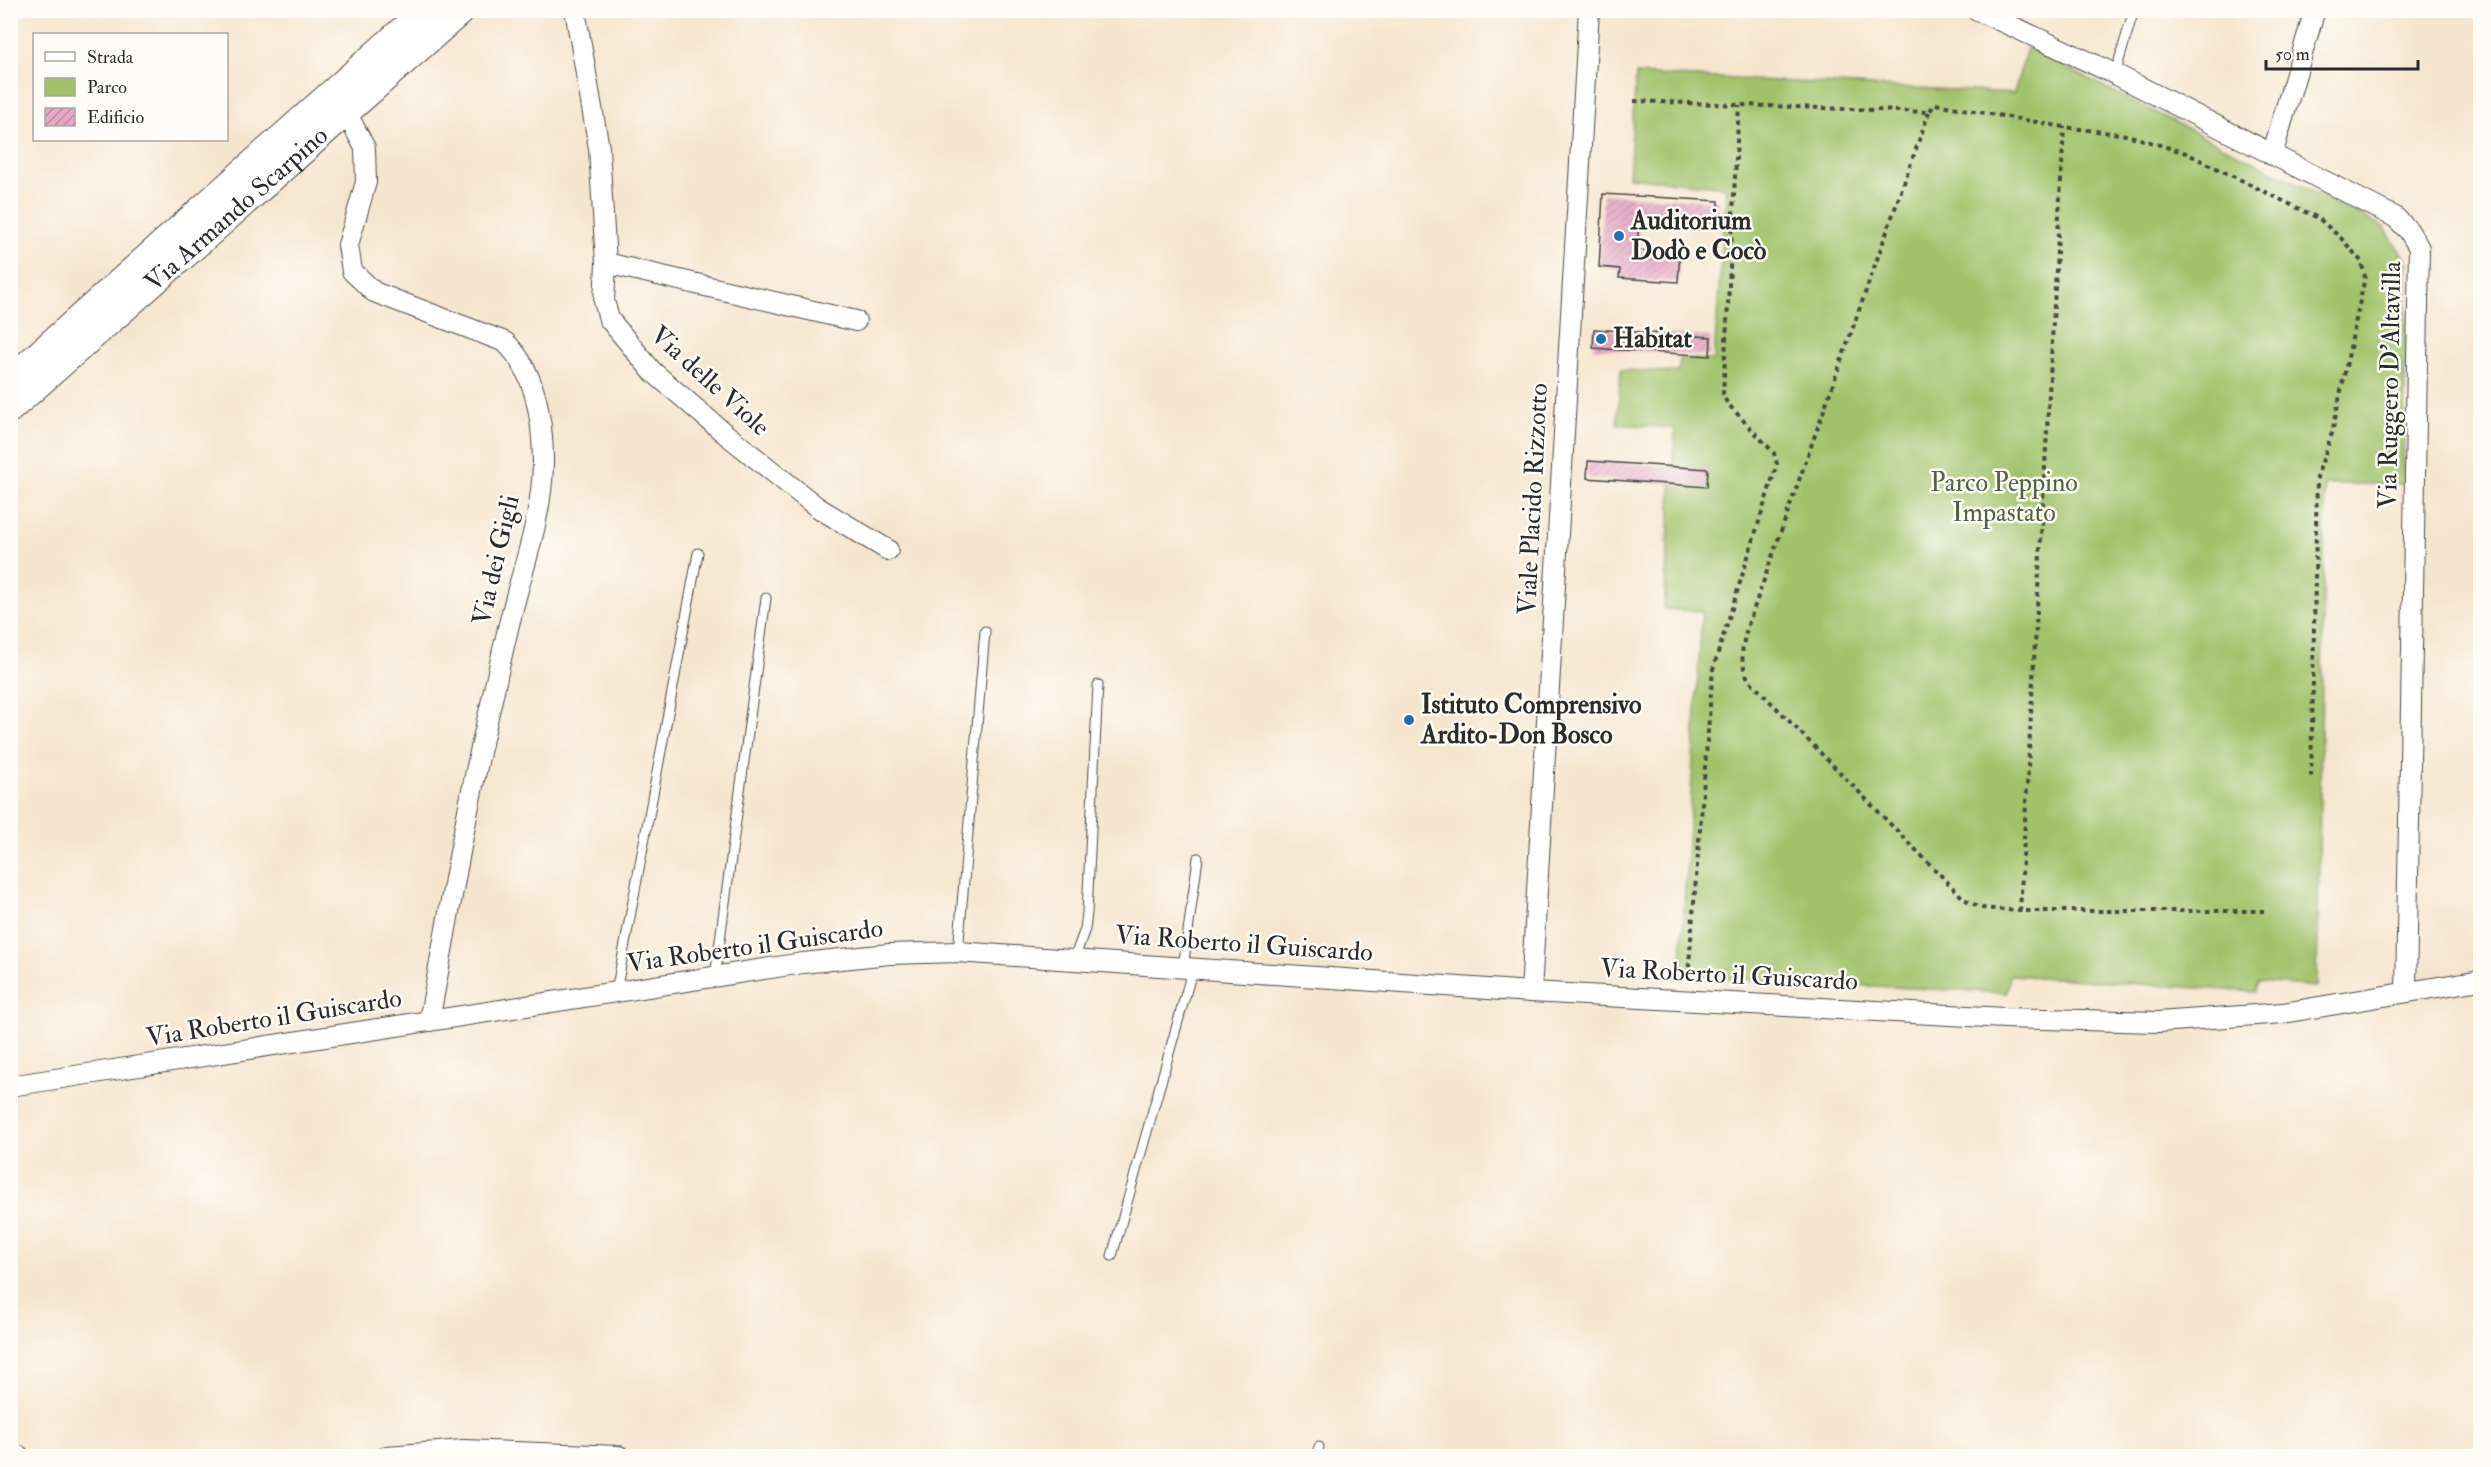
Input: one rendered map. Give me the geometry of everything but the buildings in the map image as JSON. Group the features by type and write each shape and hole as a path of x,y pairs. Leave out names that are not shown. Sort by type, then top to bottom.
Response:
{"street":[{"name":"Via Armando Scarpino","path":"10,380 425,10"},
{"name":"Via Armando Scarpino","path":"10,409 462,10"},
{"name":"Via delle Viole","path":"575,10 599,148 606,262 604,301 609,319 652,371 723,432 817,507 888,550"},
{"name":"Viale Placido Rizzotto","path":"1531,992 1589,10"},
{"name":"Via Ruggero D'Altavilla","path":"1977,10 2115,74 2395,217 2409,231 2419,248 2406,992"},
{"path":"2272,155 2315,10"},
{"name":"Via dei Gigli","path":"346,112 365,148 366,182 348,245 352,271 374,292 505,342 514,350 537,397 542,429 543,466 537,522 516,595 486,722 429,1021"},
{"path":"606,262 856,321"},
{"name":"Via Roberto il Guiscardo","path":"10,1086 715,977 889,954 958,952 1531,992 2005,1018 2158,1022 2283,1013 2481,980"},
{"path":"387,1456 463,1450 618,1456"},
{"path":"10,1454 19,1456"}],"lane":[{"path":"2115,74 2134,10"},
{"path":"616,992 698,553"},
{"path":"715,977 766,598"},
{"path":"958,952 985,631"},
{"path":"1074,959 1085,929 1087,913 1098,685"},
{"path":"1112,1256 1188,968 1198,858"}],"path":[{"path":"1634,101 1929,112"},
{"path":"2264,911 2020,911 1981,908 1964,899 1748,679 1741,663 1741,651 1748,625 1929,112 1935,104 2064,127 2127,135 2186,153 2318,218 2341,238 2361,261 2365,277 2332,433 2317,477 2311,781"},
{"path":"1688,976 1713,669 1777,464 1774,453 1727,404 1723,394 1739,105"},
{"path":"2020,911 2064,127"}],"green space":[{"name":"Parco Peppino Impastato","path":"2027,48 2384,227 2407,262 2403,484 2325,484 2317,987 2258,982 2255,992 2010,975 2007,993 1680,976 1702,611 1664,609 1675,428 1617,424 1621,370 1678,372 1680,359 1714,360 1726,187 1629,177 1636,74 2014,93"}],"place":[{"name":"Auditorium Dodò e Cocò","path":"1619,236"},
{"name":"Habitat","path":"1601,339"},
{"name":"Istituto Comprensivo Ardito-Don Bosco","path":"1409,720"}]}
